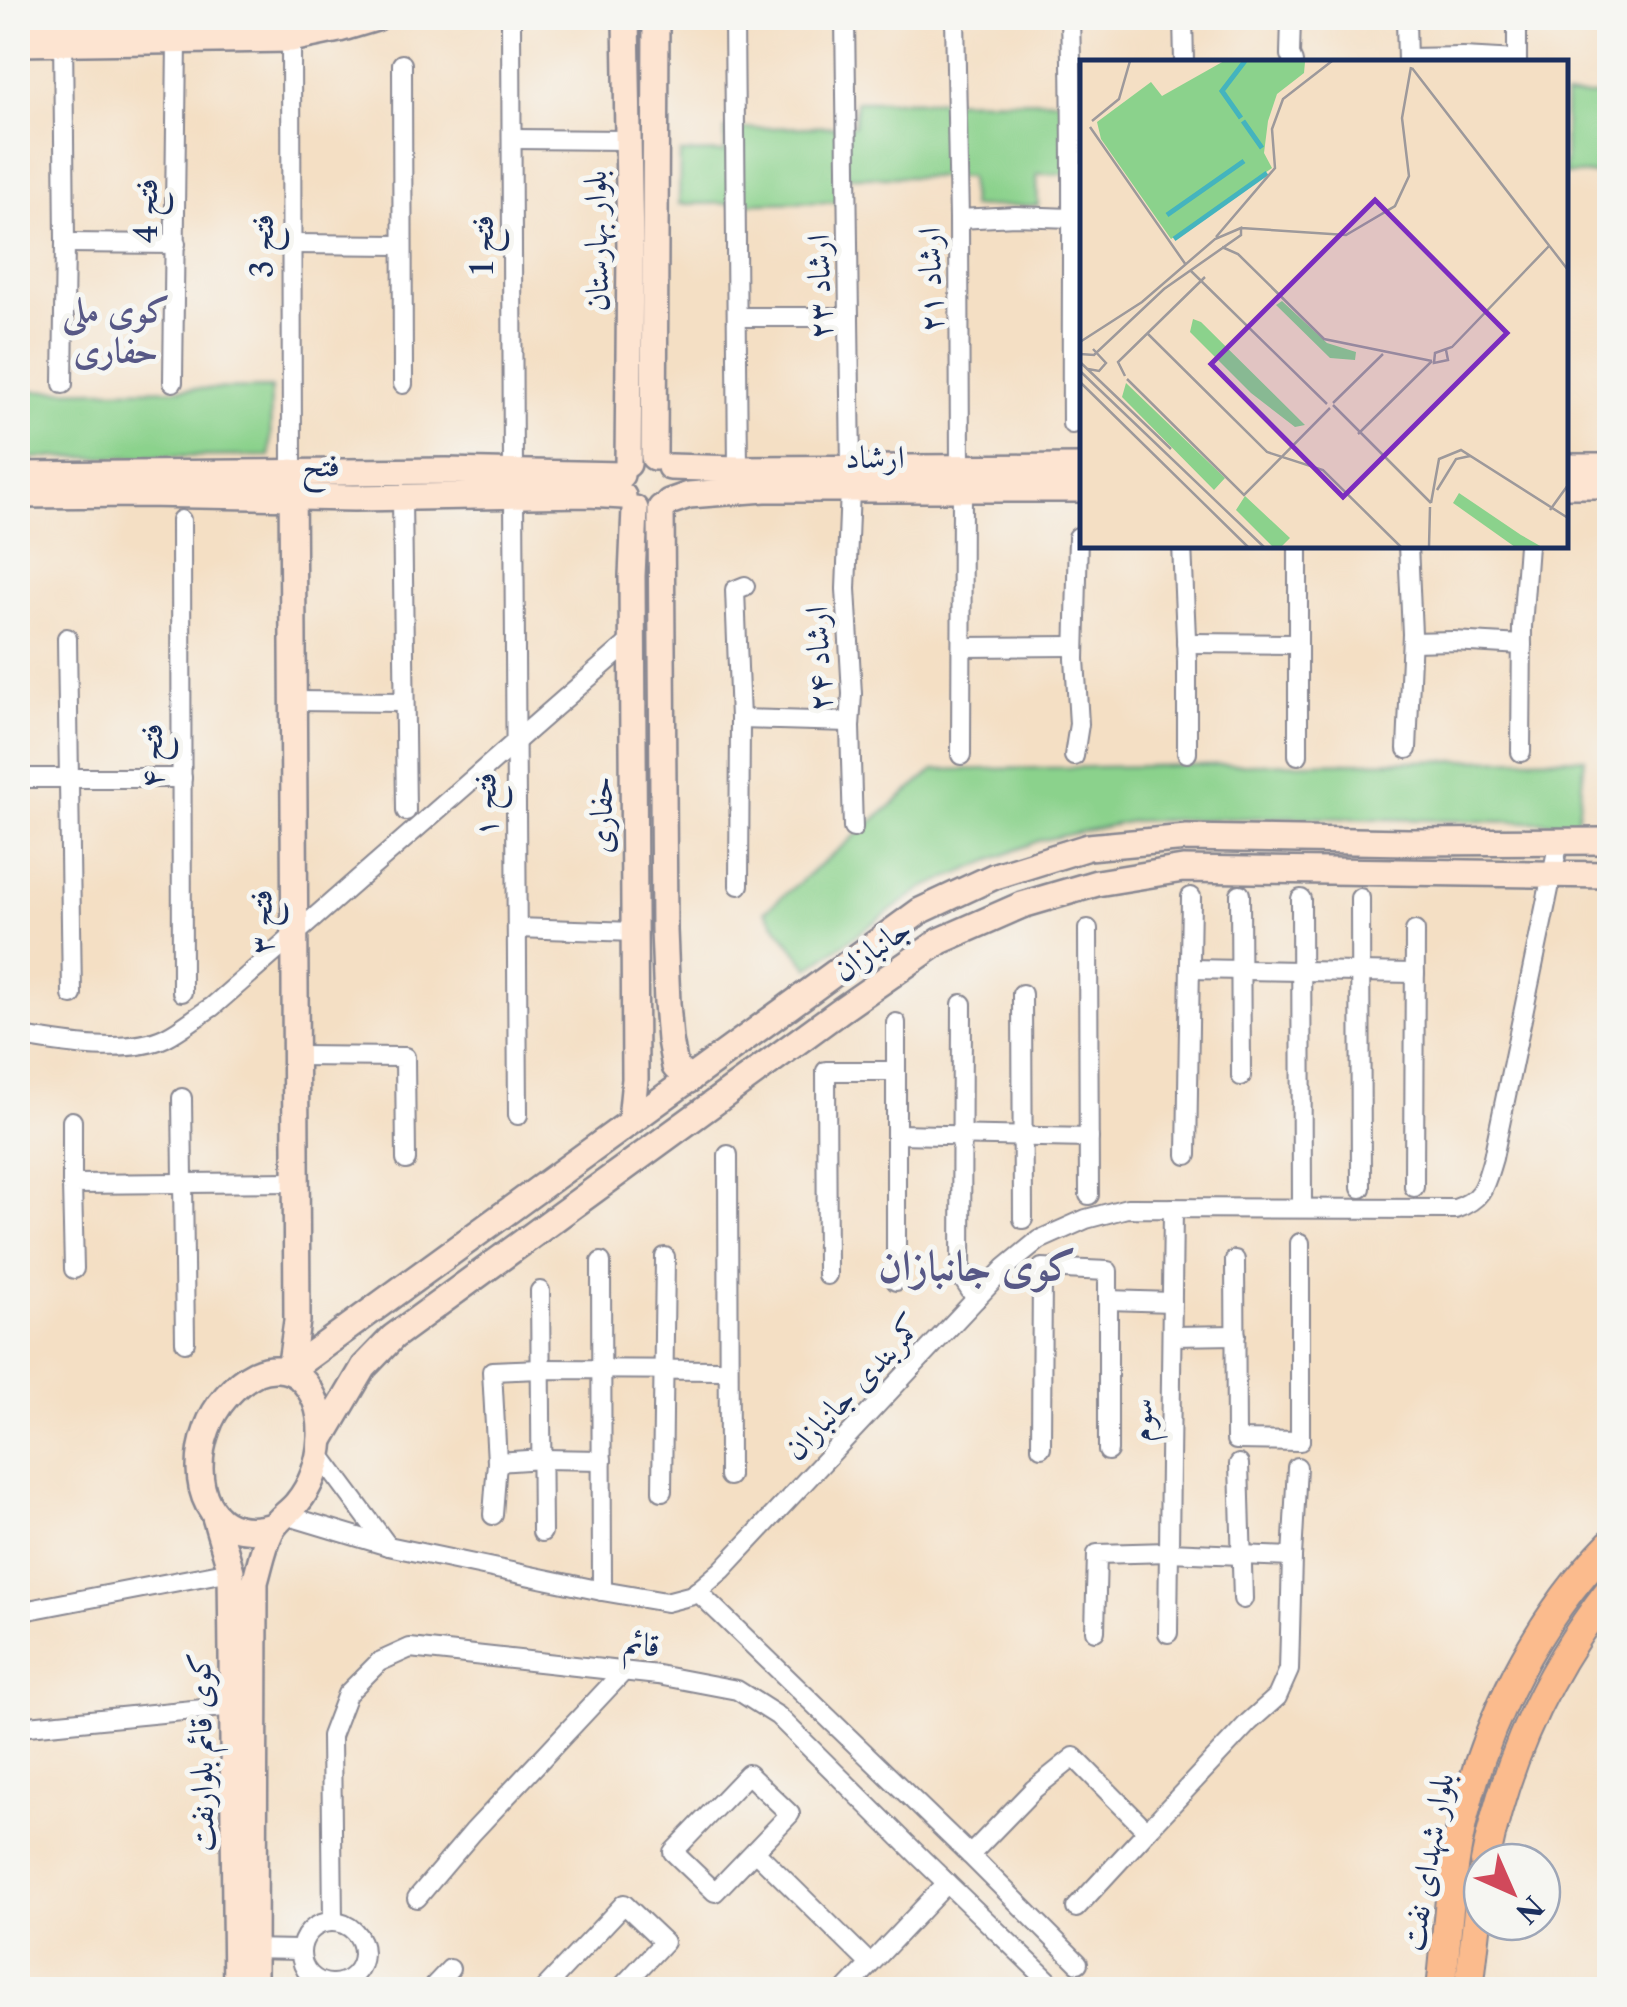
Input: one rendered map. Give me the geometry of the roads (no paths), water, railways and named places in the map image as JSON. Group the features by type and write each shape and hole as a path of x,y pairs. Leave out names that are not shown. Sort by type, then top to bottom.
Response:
{"main road":[{"name":"بلوار شهدای نفت","path":"1441,1990 1462,1825 1491,1732 1525,1658 1550,1618 1572,1584 1610,1544"},
{"name":"بلوار شهدای نفت","path":"1490,1842 1502,1788 1532,1716 1587,1618 1610,1590"},
{"name":"بلوار شهدای نفت","path":"1469,1990 1474,1942"}],"street":[{"path":"18,43 63,27 293,25 338,30 376,18"},
{"name":"فتح 1","path":"511,18 513,484"},
{"name":"بلوار بهارستان","path":"626,18 638,478"},
{"name":"بلوار بهارستان","path":"638,478 656,18"},
{"path":"734,18 738,468"},
{"name":"ارشاد ۲۳","path":"846,18 850,479"},
{"name":"ارشاد ۲۱","path":"954,18 959,219 961,755"},
{"path":"1070,18 1072,424"},
{"path":"1183,18 1184,60"},
{"path":"1291,18 1291,60"},
{"path":"1406,18 1407,60 1504,60"},
{"path":"1518,18 1518,60"},
{"path":"18,21 176,40 293,25"},
{"name":"فتح 3","path":"292,484 293,25"},
{"path":"63,27 64,384"},
{"name":"فتح 4","path":"173,382 176,40"},
{"path":"402,64 403,384"},
{"path":"512,139 627,140"},
{"path":"959,219 1071,218"},
{"path":"66,243 176,244"},
{"path":"292,244 402,245"},
{"path":"736,317 849,317"},
{"name":"ارشاد","path":"961,479 1080,467"},
{"path":"1567,467 1610,467"},
{"name":"ارشاد","path":"850,479 689,495 644,512 638,478 738,468 850,479 961,479 1080,489"},
{"name":"فتح","path":"18,495 144,494 448,471 513,484"},
{"name":"فتح","path":"18,474 292,484 402,497 513,484 638,478"},
{"name":"حفاری","path":"631,1120 636,1078 633,639 638,478 676,484 665,505 664,930 670,1040 675,1067 689,1080"},
{"name":"ارشاد ۲۴","path":"850,479 846,589 853,828"},
{"name":"فتح ۳","path":"290,1370 297,1320 292,484"},
{"name":"فتح ۱","path":"513,484 518,1114"},
{"path":"1567,485 1610,485"},
{"path":"402,497 406,811"},
{"name":"فتح ۴","path":"180,520 182,992"},
{"path":"1074,756 1079,724 1075,646 1078,537"},
{"path":"1182,548 1187,753"},
{"path":"1298,548 1298,755"},
{"path":"1407,749 1412,642 1408,548"},
{"path":"1522,752 1522,645 1528,548"},
{"path":"739,884 740,719 735,590 745,586"},
{"path":"67,638 72,995"},
{"path":"18,1036 117,1046 164,1038 212,1006 633,639"},
{"path":"1412,642 1522,645"},
{"path":"1186,643 1298,644"},
{"path":"962,647 1075,646"},
{"path":"292,702 404,702"},
{"path":"740,719 850,722"},
{"path":"18,778 182,778"},
{"name":"جانبازان","path":"290,1370 920,911 995,876 1088,847 1186,838 1610,841"},
{"name":"کمربندی جانبازان","path":"697,1592 1006,1268 1039,1240 1086,1219 1126,1208 1455,1208 1468,1204 1484,1190 1493,1158 1559,841"},
{"name":"جانبازان","path":"320,1446 364,1367 393,1337 940,941 1022,906 1098,883 1183,869 1610,875"},
{"path":"1240,894 1241,1076"},
{"path":"1188,1155 1191,897"},
{"path":"1301,898 1302,1208"},
{"path":"1360,898 1361,1188"},
{"path":"517,928 634,932"},
{"path":"1088,930 1089,1194"},
{"path":"1414,1188 1415,931"},
{"path":"1190,969 1415,973"},
{"path":"822,983 841,1010"},
{"path":"1022,994 1022,1219"},
{"path":"962,1004 960,1276 976,1299"},
{"path":"896,1023 896,1281"},
{"path":"295,1056 405,1056 406,1160"},
{"path":"827,1275 826,1071 896,1071"},
{"path":"182,1098 185,1342"},
{"path":"72,1121 74,1268"},
{"path":"896,1134 1089,1138"},
{"path":"728,1155 728,1476"},
{"path":"72,1184 297,1182"},
{"name":"سوم","path":"1168,1632 1173,1208"},
{"path":"1235,1260 1236,1440 1300,1441 1300,1242"},
{"path":"662,1491 665,1257"},
{"path":"601,1262 602,1591"},
{"path":"1041,1447 1042,1268 1108,1271 1108,1451"},
{"path":"540,1291 542,1532"},
{"path":"1108,1300 1172,1302"},
{"path":"1172,1336 1236,1336"},
{"path":"265,1369 290,1370 303,1380 318,1414 320,1446 314,1473 298,1503 279,1521 254,1532 233,1529 216,1517 201,1479 201,1455 207,1428 220,1404 242,1381 265,1369"},
{"path":"493,1515 497,1462 492,1371 728,1370"},
{"path":"320,1446 388,1546"},
{"path":"497,1462 602,1460"},
{"path":"1238,1464 1243,1599"},
{"path":"1076,1908 1249,1722 1277,1697 1289,1670 1298,1467"},
{"name":"کوی قائم بلوارنفت","path":"216,1517 231,1571 244,1949 254,1990"},
{"path":"279,1521 666,1602 697,1592 1078,1963"},
{"name":"کوی قائم بلوارنفت","path":"236,1990 244,1949 255,1582 279,1521"},
{"path":"1096,1632 1097,1554 1169,1552 1292,1557"},
{"path":"18,1612 231,1571"},
{"name":"قائم","path":"333,1921 331,1736 347,1694 379,1662 410,1648 658,1675 737,1690 778,1716 1058,1990"},
{"path":"417,1898 473,1832 623,1672"},
{"path":"18,1727 234,1706"},
{"path":"970,1855 1034,1789 1074,1758 1147,1830"},
{"path":"748,1774 790,1814 755,1851 715,1892 673,1852 748,1774"},
{"path":"755,1851 870,1964"},
{"path":"846,1990 947,1883"},
{"path":"543,1990 624,1904 664,1942 619,1990"},
{"path":"333,1921 343,1923 358,1936 364,1955 355,1974 326,1987 307,1973 300,1950 306,1934 333,1921"},
{"path":"244,1949 300,1950"},
{"path":"430,1990 450,1970"}],"district":[{"name":"کوی ملی حفاری","path":"116,330"},
{"name":"کوی جانبازان","path":"977,1265"}]}
